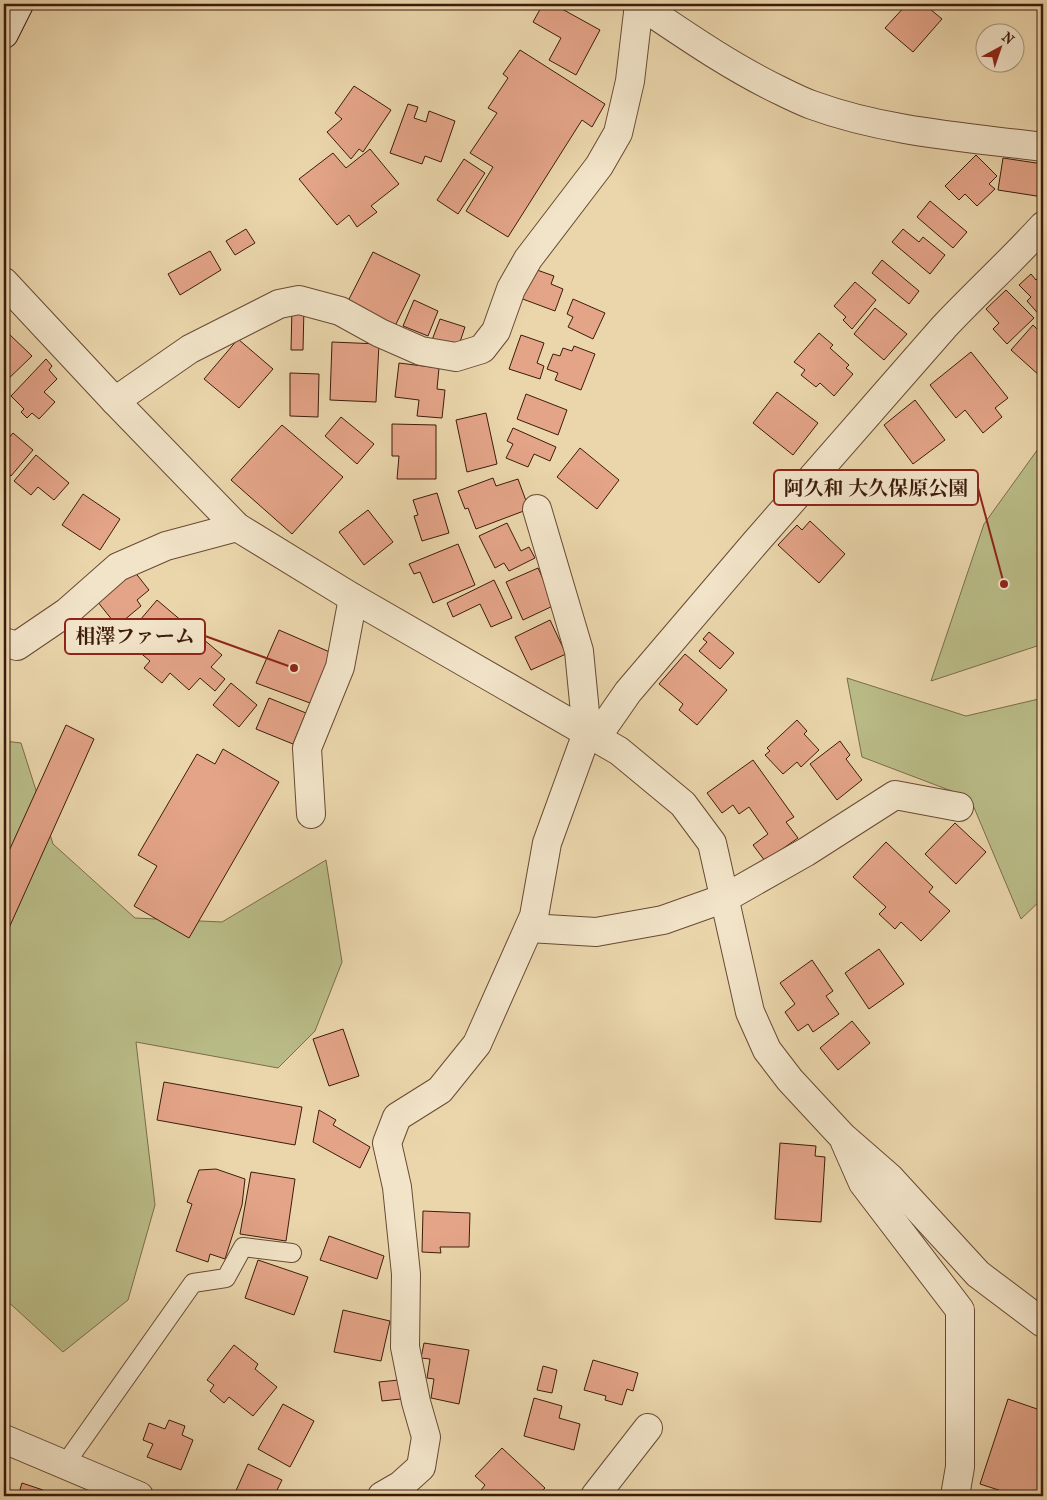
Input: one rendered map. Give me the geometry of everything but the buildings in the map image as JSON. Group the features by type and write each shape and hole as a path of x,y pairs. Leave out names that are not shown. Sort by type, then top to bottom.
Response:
{"street":[{"path":"4,34 19,4"},
{"path":"115,401 190,349 279,304 299,300 340,311 380,333 421,351 456,356 482,349 496,332 511,289 528,259 599,166 618,133 630,81 639,4 701,46 758,80 811,105 879,125 933,134 1043,147"},
{"path":"382,1496 401,1485 421,1467 426,1437 416,1402 405,1347 406,1274 397,1187 387,1143 397,1117 440,1090 477,1044 534,916 547,843 592,736 755,543 924,349 968,301 1019,253 1043,226"},
{"path":"4,282 115,401 237,527 352,598 619,751 683,804 712,843 750,1012 767,1050 790,1080 842,1136 889,1177 978,1274 1043,1324"},
{"path":"537,509 579,651 592,736"},
{"path":"4,642 17,646 67,612 118,567 166,546 237,527"},
{"path":"311,814 307,748 340,667 352,598"},
{"path":"528,928 596,932 663,920 725,898 806,852 895,795 959,807"},
{"path":"842,1136 863,1183 960,1310 960,1467 954,1496"},
{"path":"595,1496 648,1428"},
{"path":"4,1438 139,1496"}],"lane":[{"path":"65,1464 193,1283 226,1278 243,1247 292,1253"}],"green space":[{"path":"1043,442 1043,644 931,681 984,524"},
{"path":"847,678 966,716 1043,698 1043,898 1021,919 970,798 862,757"},
{"path":"4,741 21,743 53,844 135,918 222,922 326,860 342,962 315,1031 278,1068 136,1042 155,1205 128,1300 63,1352 4,1298"}],"place":[{"name":"阿久和 大久保原公園","path":"1004,584"},
{"name":"相澤ファーム","path":"294,668"}]}
